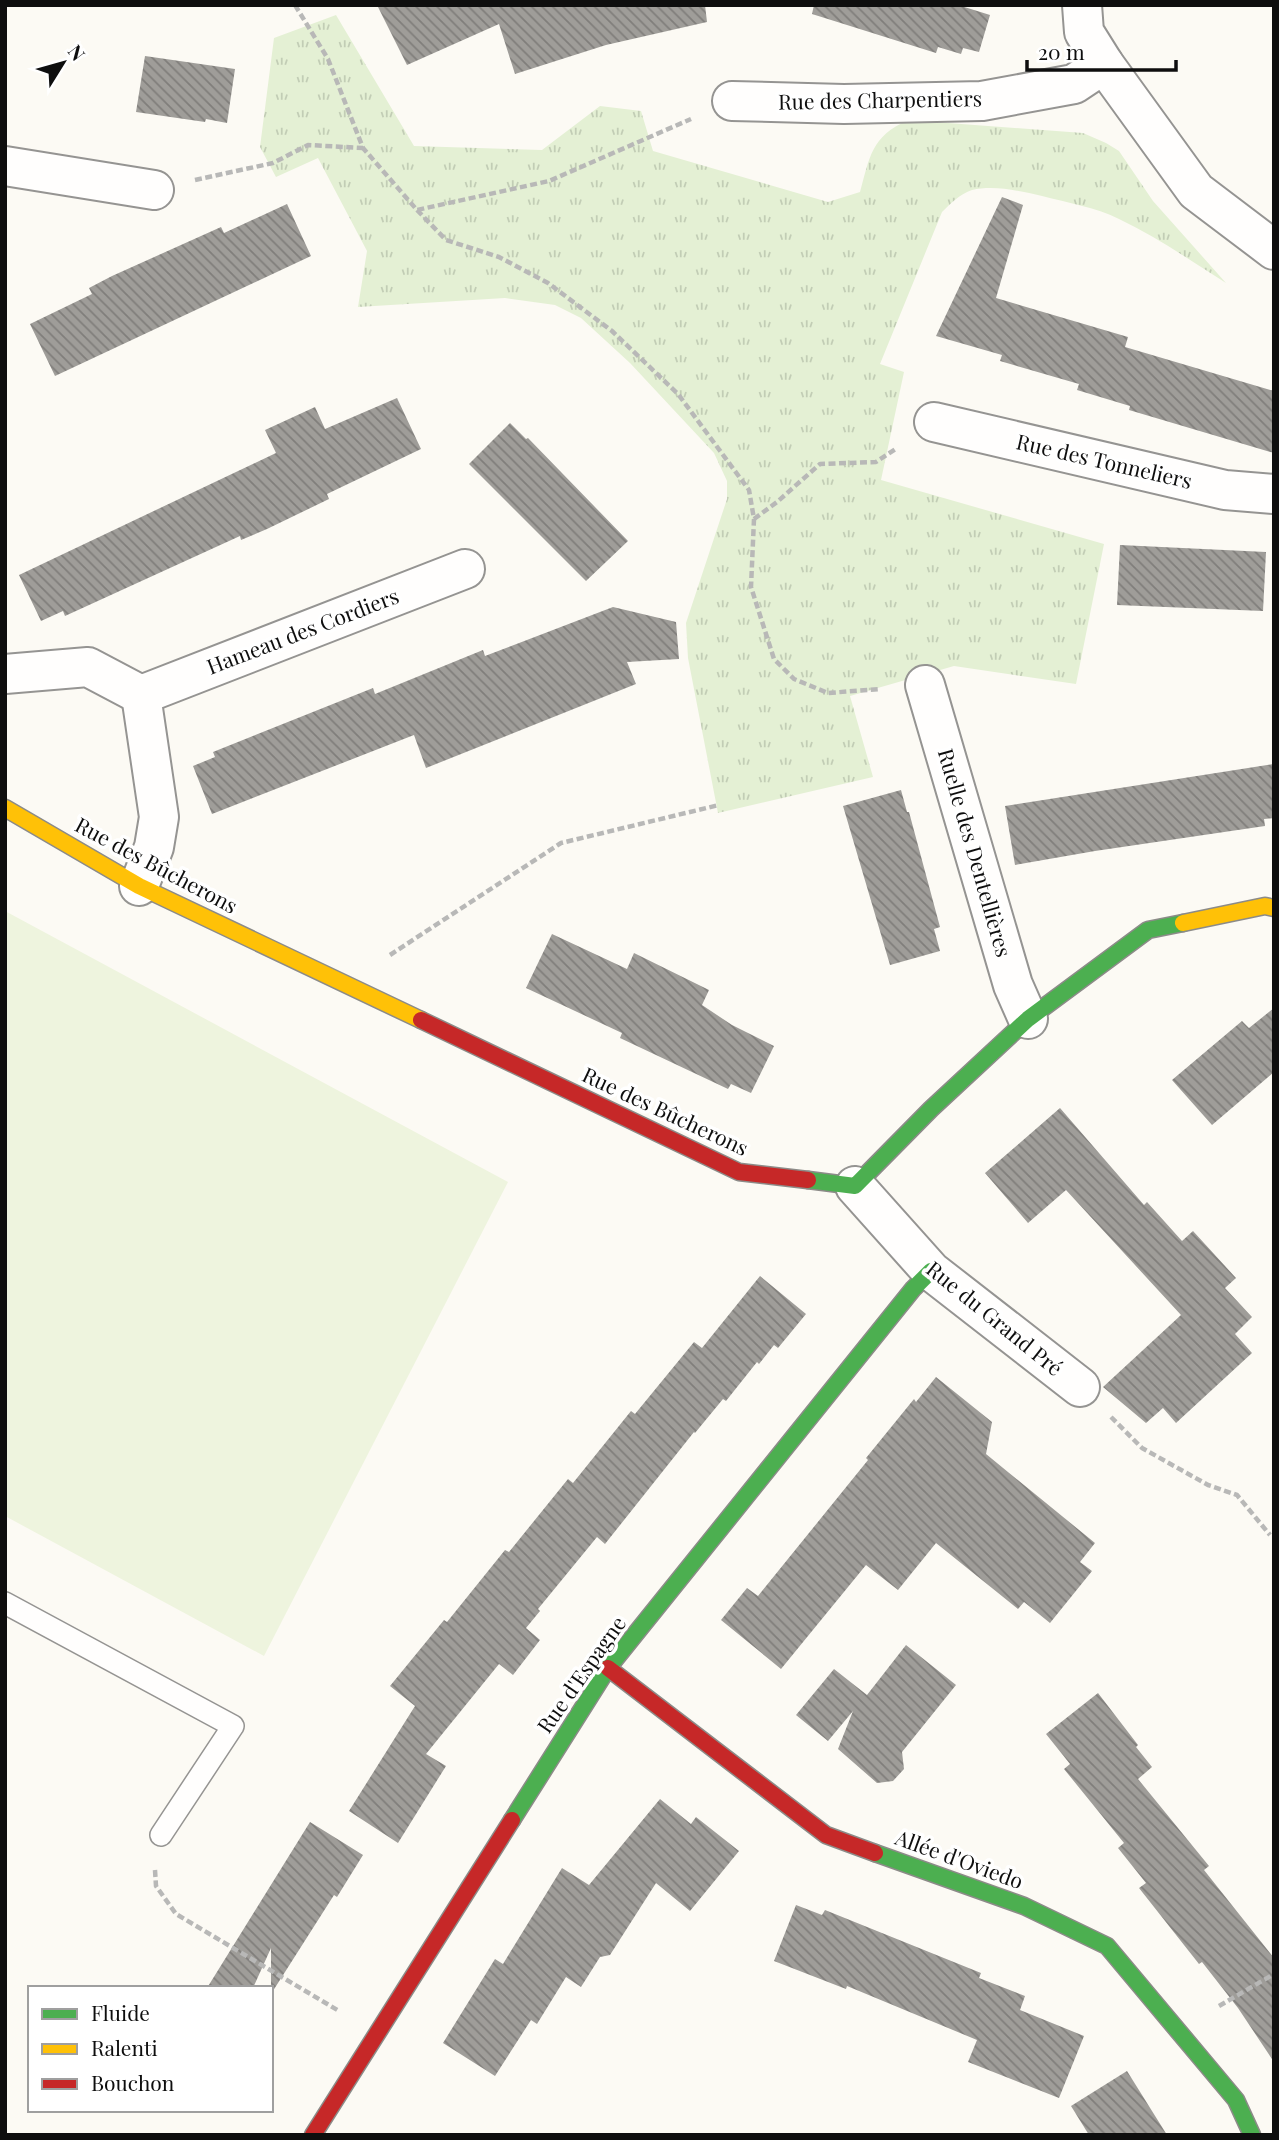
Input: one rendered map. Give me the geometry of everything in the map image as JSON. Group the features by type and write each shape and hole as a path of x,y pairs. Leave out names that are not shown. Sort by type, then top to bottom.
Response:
{"street":[{"path":"1082,5 1084,32 1196,191 1274,250"},
{"name":"Rue des Charpentiers","path":"732,101 844,104 982,101 1074,85 1104,64"},
{"path":"5,166 154,190"},
{"name":"Rue des Tonneliers","path":"934,422 1226,490 1274,494"},
{"name":"Hameau des Cordiers","path":"141,695 466,569"},
{"path":"5,674 88,667 141,695 159,817 153,847 139,886"},
{"name":"Ruelle des Dentellières","path":"925,685 1013,985 1028,1019"},
{"name":"Rue des Bûcherons","path":"5,808 139,886 739,1172 855,1186"},
{"path":"855,1186 931,1109 1028,1019 1148,930 1265,906 1274,908"},
{"name":"Rue du Grand Pré","path":"855,1186 930,1271 1080,1387"},
{"name":"Rue d'Espagne","path":"313,2135 608,1668 930,1271"},
{"name":"Allée d'Oviedo","path":"608,1668 826,1835 1024,1906 1107,1946 1236,2100 1252,2135"}],"lane":[{"path":"5,1603 233,1726 162,1835"}],"path":[{"path":"295,5 328,60 363,148 417,210 446,240 499,257 548,283 612,331 678,394 749,490 754,519 751,587 774,659 794,679 828,693 925,685"},
{"path":"417,210 549,181 732,101"},
{"path":"154,190 273,163 308,145 363,148"},
{"path":"754,519 820,464 876,462 934,422"},
{"path":"346,985 561,843 719,806"},
{"path":"1080,1387 1142,1447 1208,1485 1237,1495 1270,1535"},
{"path":"162,1835 154,1861 156,1886 176,1914 376,2034"},
{"path":"1179,2030 1274,1974"}],"green space":[{"path":"336,15 414,146 542,150 600,106 641,111 653,151 828,202 860,192 870,158 879,141 886,133 908,120 1083,133 1119,151 1153,201 1226,283 1147,233 1100,211 998,188 972,190 942,212 880,364 904,372 881,480 1104,544 1076,684 954,666 850,696 873,777 718,813 688,658 686,623 727,499 727,481 714,453 630,363 581,318 555,305 505,298 358,307 367,251 318,158 276,177 260,147 274,38"},
{"path":"5,911 508,1182 264,1656 5,1516"}],"building":[{"path":"377,5 705,5 707,22 606,45 515,74 499,24 407,65"},
{"path":"814,5 958,5 990,15 979,52 963,48 961,54 938,47 936,53 812,14"},
{"path":"145,56 235,69 227,123 136,112"},
{"path":"1002,197 1023,205 996,298 1128,337 1125,347 1274,391 1274,453 1129,410 1130,406 1077,390 1079,384 1000,361 1002,355 936,336"},
{"path":"287,204 311,256 55,376 30,324 92,294 89,288 112,276 221,227 224,233"},
{"path":"397,398 421,449 327,494 329,499 267,529 241,540 240,536 65,616 63,611 41,621 19,575 276,453 265,430 315,407 325,429"},
{"path":"510,423 528,438 628,541 586,581 469,464"},
{"path":"1120,545 1266,552 1263,611 1117,605"},
{"path":"613,607 676,622 679,659 627,662 636,684 426,768 414,735 212,814 193,766 215,757 213,752 373,688 375,694 483,650 485,656"},
{"path":"1274,764 1274,818 1264,819 1265,826 1015,865 1005,806"},
{"path":"901,790 940,927 934,929 940,951 890,965 843,806"},
{"path":"552,934 627,969 634,953 709,990 702,1005 732,1025 774,1046 751,1093 731,1084 728,1089 620,1038 622,1033 526,988"},
{"path":"1274,1008 1274,1072 1212,1125 1172,1080 1242,1021 1249,1028"},
{"path":"1060,1108 1144,1205 1147,1202 1182,1241 1193,1231 1236,1278 1225,1288 1252,1317 1235,1334 1252,1353 1176,1423 1163,1408 1146,1423 1103,1387 1181,1315 1066,1190 1028,1223 985,1173"},
{"path":"760,1276 806,1314 778,1348 774,1345 759,1364 757,1362 726,1401 723,1399 694,1432 605,1544 597,1537 538,1609 540,1611 526,1628 540,1640 513,1675 499,1664 426,1754 446,1766 398,1843 349,1811 415,1706 390,1686 444,1620 447,1622 505,1550 509,1552 568,1479 573,1483 631,1411 635,1414 694,1342 702,1348"},
{"path":"936,1377 992,1422 986,1454 1095,1543 1080,1562 1092,1571 1050,1623 1024,1602 1018,1609 936,1543 898,1590 866,1565 781,1669 721,1620 747,1588 758,1596 868,1460 866,1458 914,1399 916,1402"},
{"path":"906,1645 956,1685 902,1752 904,1769 893,1781 877,1783 838,1749 853,1711 828,1741 796,1715 834,1669 867,1695"},
{"path":"1098,1693 1152,1767 1138,1779 1209,1866 1204,1870 1274,1958 1274,2062 1238,2008 1139,1888 1146,1883 1118,1848 1124,1843 1064,1769 1070,1764 1046,1734"},
{"path":"660,1799 691,1824 696,1817 739,1851 690,1911 656,1883 610,1955 600,1957 581,1987 566,1977 537,2024 531,2020 495,2076 443,2043 495,1959 503,1964 562,1868 589,1885"},
{"path":"310,1822 363,1855 273,1991 271,1948 254,1986 208,1986"},
{"path":"796,1905 822,1915 825,1910 981,1973 979,1978 1025,1996 1020,2010 1084,2036 1059,2098 968,2062 977,2040 847,1986 846,1989 774,1961"},
{"path":"1127,2071 1167,2135 1089,2135 1071,2106"}],"traffic: fast":[{"path":"808,1180 855,1186 931,1109 1028,1019 1148,930 1183,923"},
{"path":"512,1820 608,1668 913,1289 931,1271"},
{"path":"875,1853 1024,1906 1107,1946 1236,2100 1252,2135"}],"traffic: slow":[{"path":"5,808 139,886 421,1020"},
{"path":"1183,923 1265,906 1274,908"}],"traffic: jam":[{"path":"421,1020 739,1172 808,1180"},
{"path":"608,1668 826,1835 875,1853"},
{"path":"313,2135 512,1820"}]}
